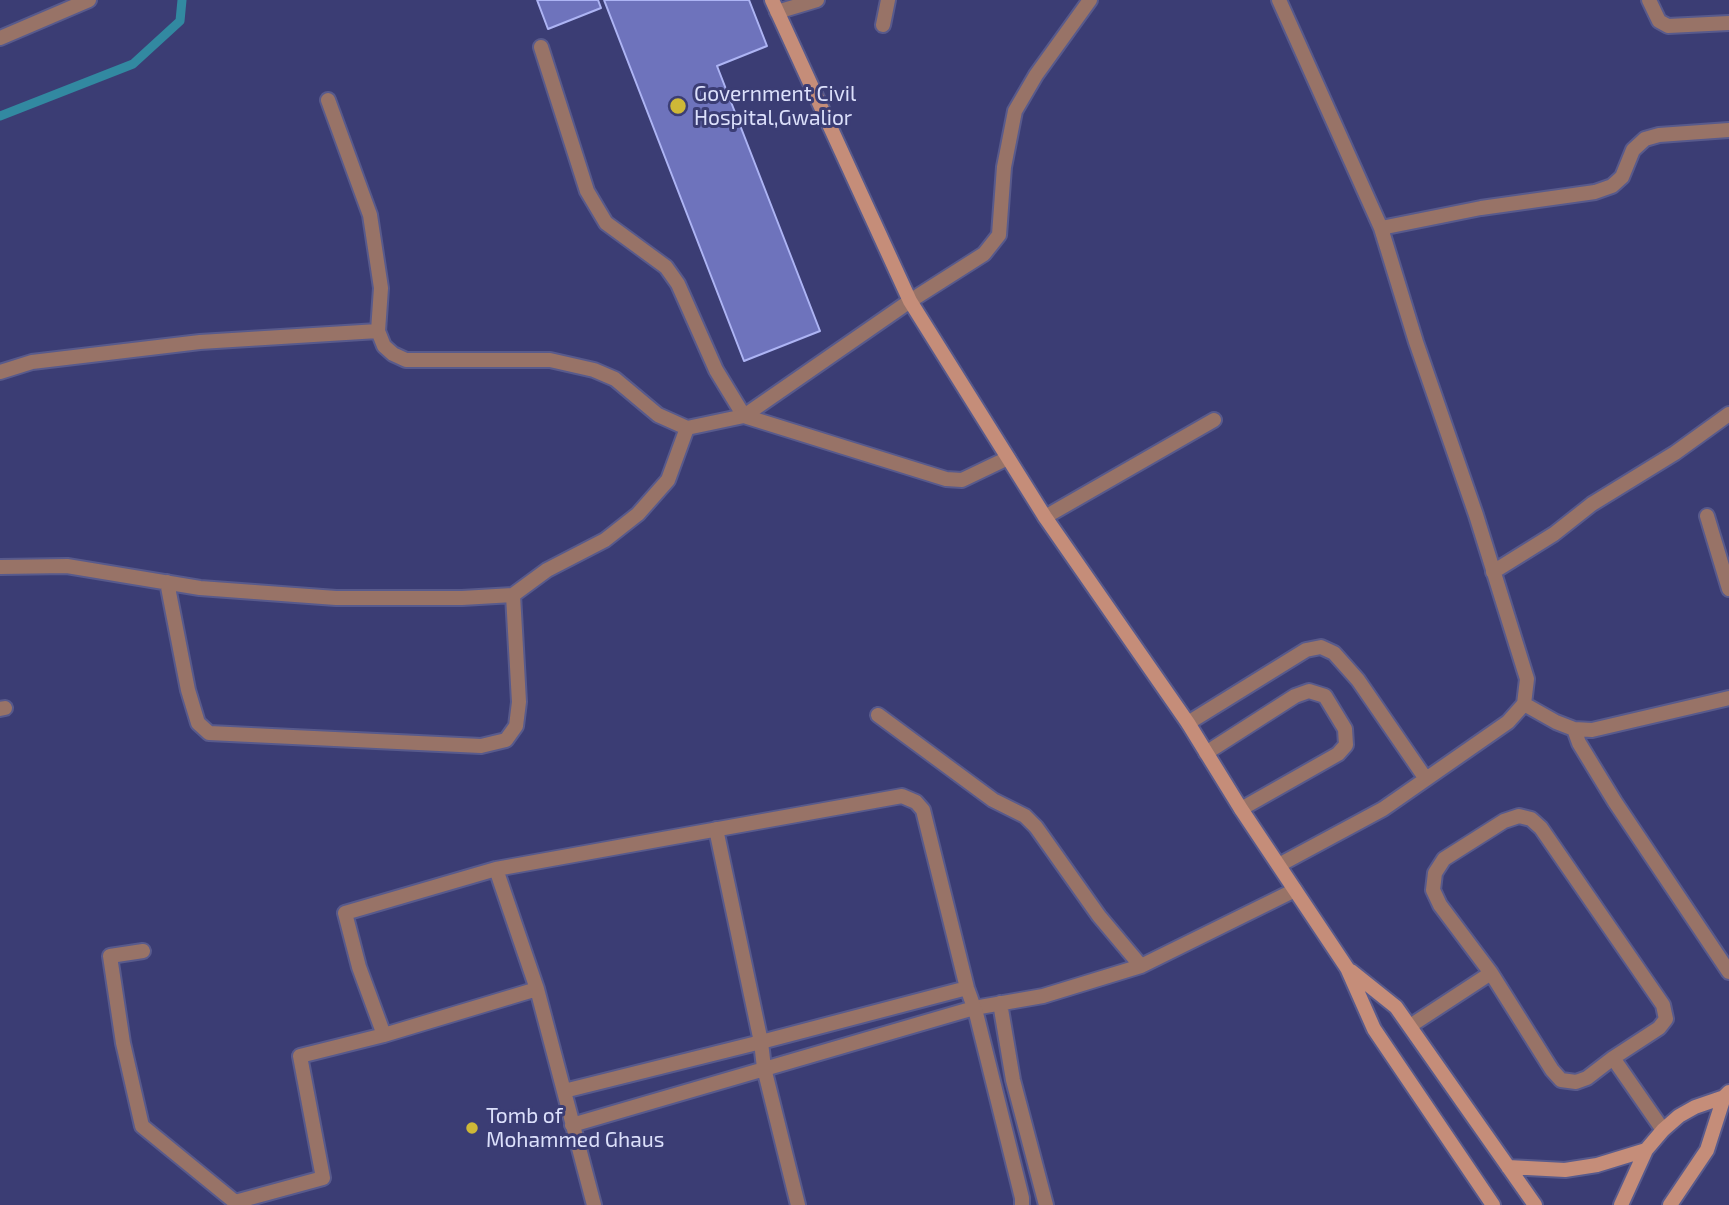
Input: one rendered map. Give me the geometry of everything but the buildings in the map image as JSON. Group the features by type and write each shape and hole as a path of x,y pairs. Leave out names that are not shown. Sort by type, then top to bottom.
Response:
{"main road":[{"path":"774,6 910,301 1045,517 1188,723 1241,809 1347,968 1374,1029 1493,1205"},
{"path":"1347,968 1396,1007 1535,1205"},
{"path":"1621,1205 1646,1150 1663,1130 1679,1115 1726,1094"},
{"path":"1670,1205 1707,1150 1726,1094"},
{"path":"1508,1167 1565,1170 1597,1165 1646,1150"}],"street":[{"path":"0,38 89,0"},
{"path":"774,6 817,0"},
{"path":"883,24 888,0"},
{"path":"1279,0 1381,228 1527,679 1524,704 1508,722 1383,810 1279,864"},
{"path":"1649,0 1659,22 1668,26 1729,23"},
{"path":"328,100 370,215 381,288 378,331 384,346 406,360 550,360 594,370 615,379 658,415 687,428 744,416 910,301 984,254 999,235 1004,167 1015,111 1036,75 1087,1"},
{"path":"541,47 587,191 606,223 666,267 678,284 716,370 744,416 946,480 961,480 1008,458"},
{"path":"1381,228 1470,210 1595,192 1612,186 1622,177 1633,150 1645,139 1659,135 1729,130"},
{"path":"0,372 32,362 188,344 378,331"},
{"path":"1493,572 1555,534 1592,504 1675,453 1729,414"},
{"path":"1045,517 1214,420"},
{"path":"0,567 67,566 200,588 336,598 462,598 513,595 547,569 605,540 638,514 668,480 687,428"},
{"path":"1707,516 1729,589"},
{"path":"167,582 188,691 198,723 209,733 481,746 506,740 516,726 519,702 513,595"},
{"path":"1188,723 1306,650 1321,647 1334,653 1358,680 1426,779"},
{"path":"1206,753 1302,694 1309,691 1325,696 1345,729 1346,745 1338,754 1241,809"},
{"path":"1524,704 1574,729 1592,730 1729,698"},
{"path":"877,715 993,800 1025,816 1036,827 1099,916 1141,966"},
{"path":"1574,729 1579,743 1615,802 1729,972"},
{"path":"384,1035 359,967 345,913 496,869 902,796 916,802 923,810 1022,1205"},
{"path":"1519,816 1531,819 1541,828 1663,1005 1665,1019 1659,1028 1614,1058 1587,1078 1576,1082 1561,1080 1552,1070 1491,973 1440,905 1433,890 1435,873 1444,859 1504,821 1519,816"},
{"path":"716,829 761,1042 764,1068 798,1205"},
{"path":"496,869 537,989 594,1205"},
{"path":"572,1125 974,1008 1043,996 1141,966 1295,890"},
{"path":"143,951 110,956 123,1043 142,1126 236,1204 323,1178 300,1056 384,1035 537,989"},
{"path":"1410,1026 1491,973"},
{"path":"564,1091 967,988"},
{"path":"1000,1003 1013,1080 1046,1205"},
{"path":"1614,1058 1663,1130"}],"waterway":[{"path":"0,116 133,64 180,21 182,0"}],"place":[{"name":"Government Civil Hospital,Gwalior","path":"678,106"},
{"name":"Tomb of Mohammed Ghaus","path":"472,1128"}]}
